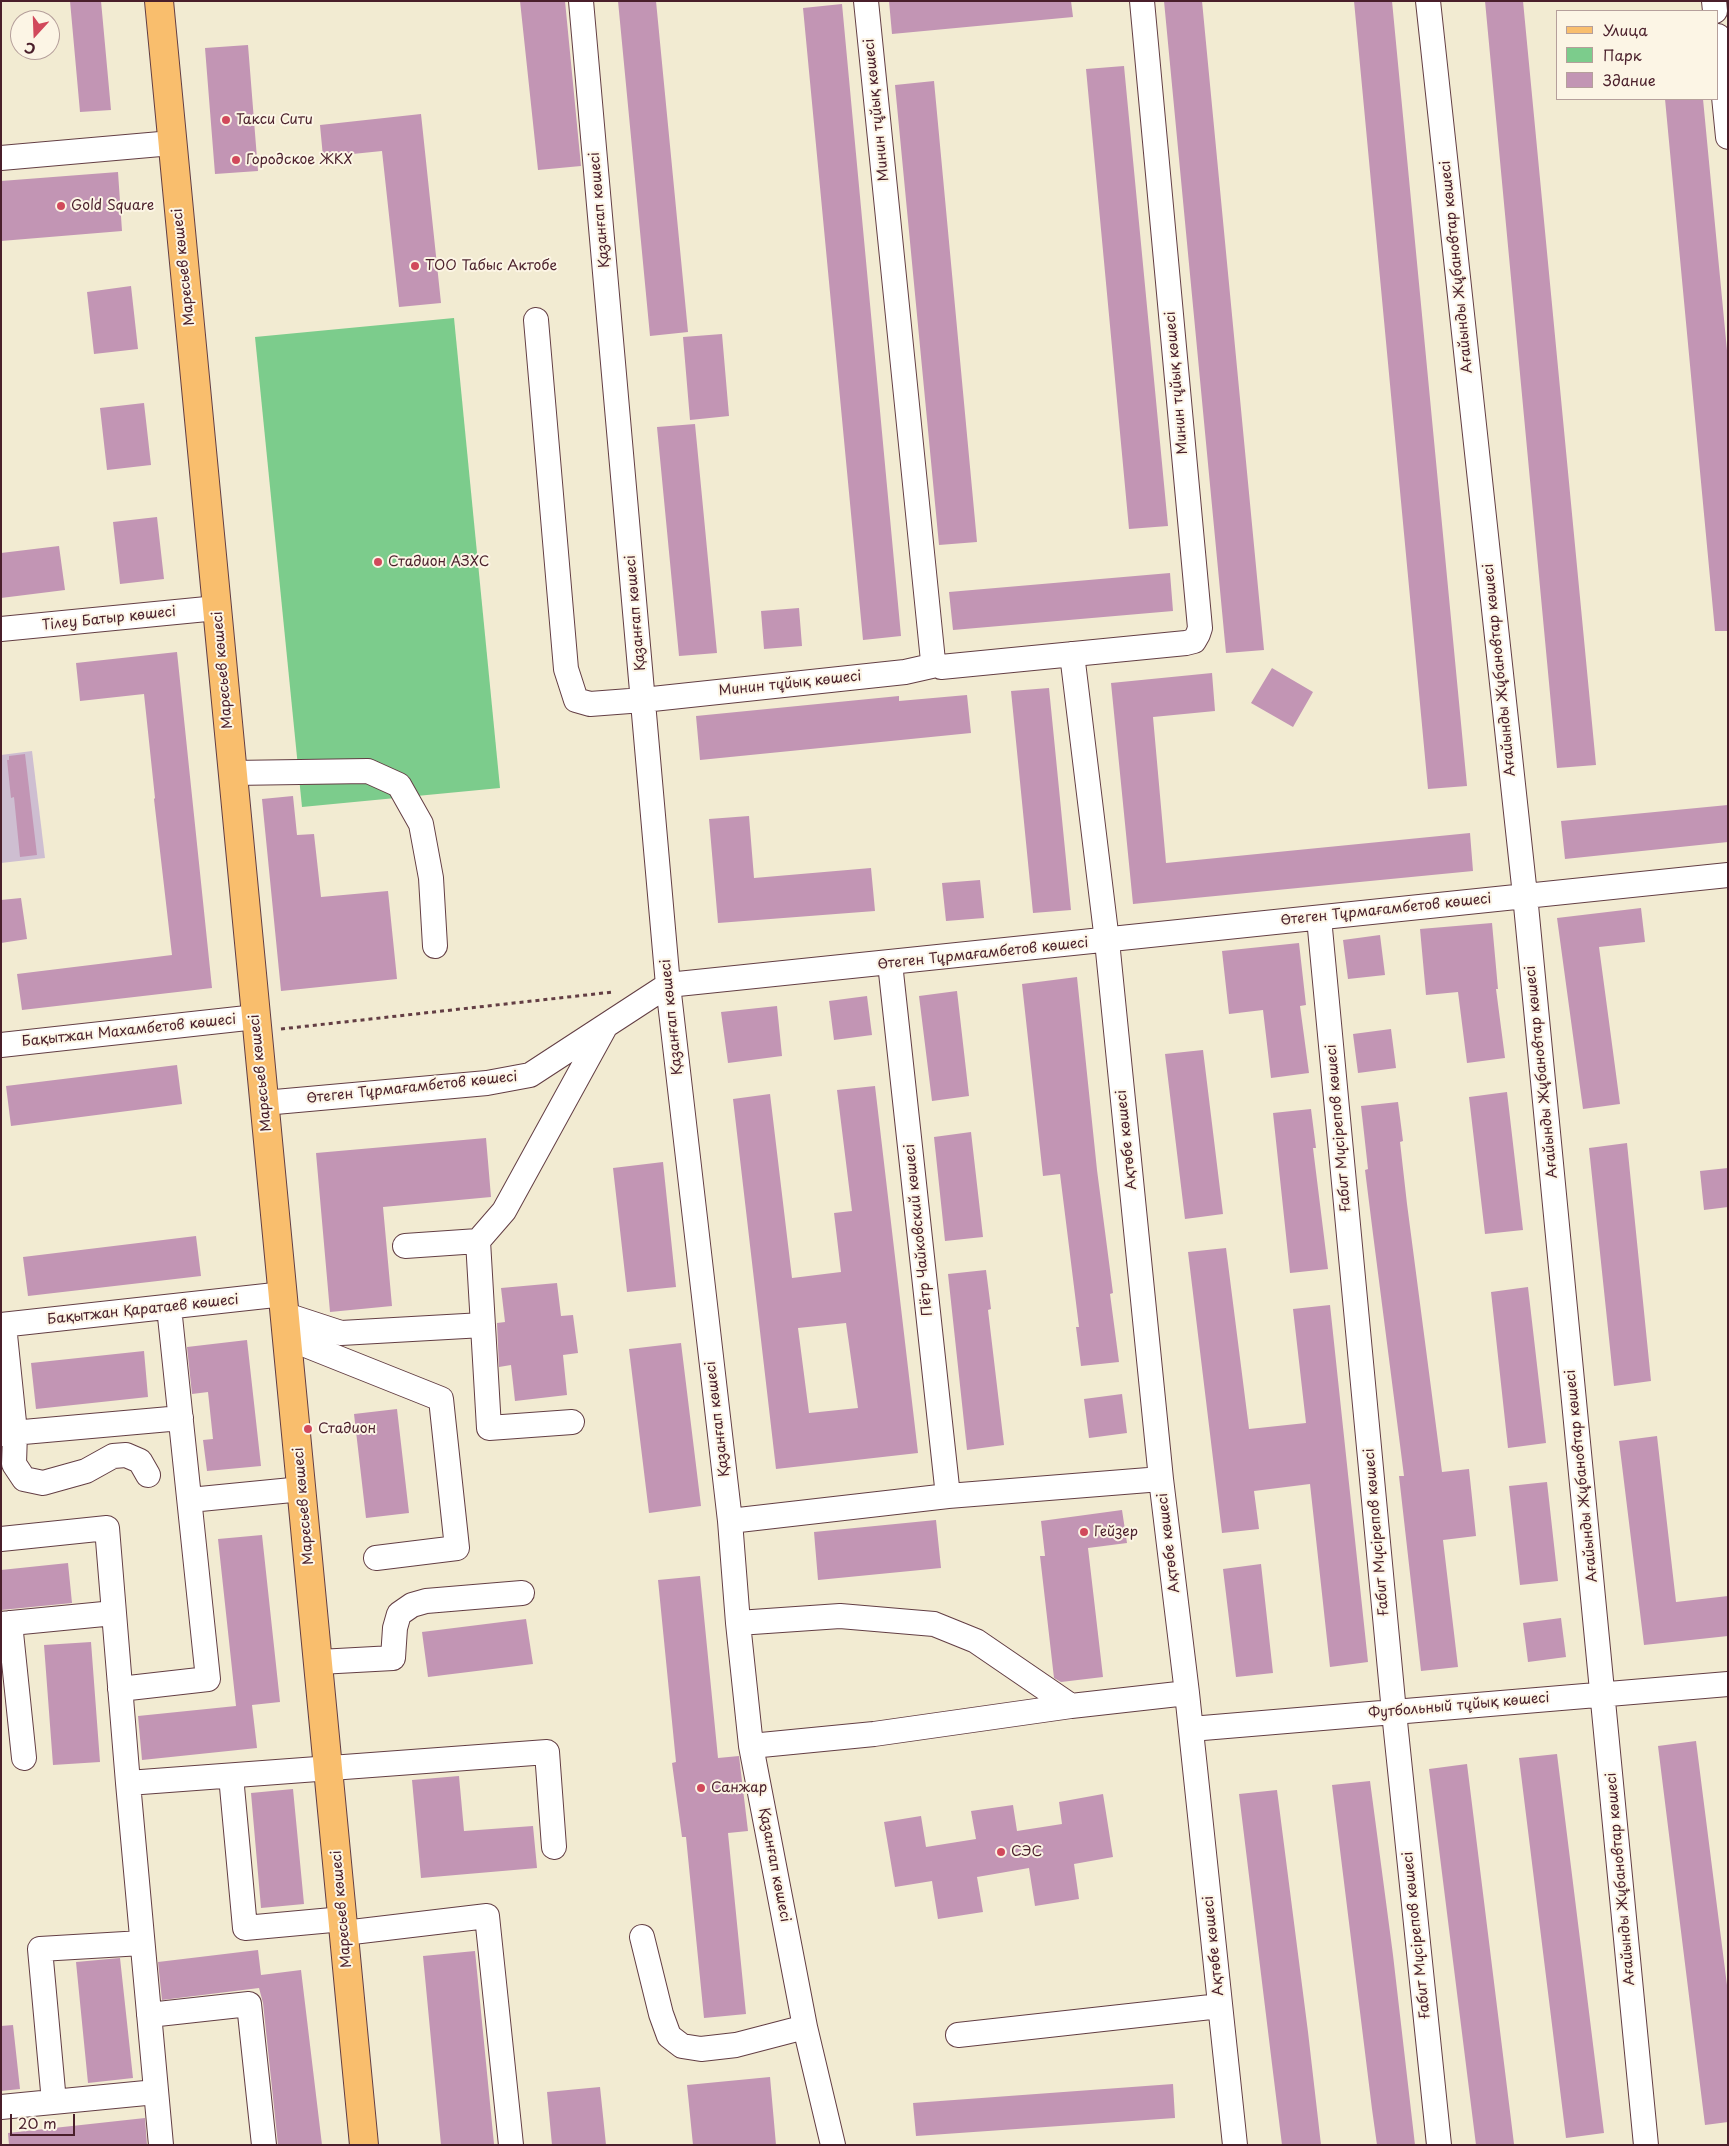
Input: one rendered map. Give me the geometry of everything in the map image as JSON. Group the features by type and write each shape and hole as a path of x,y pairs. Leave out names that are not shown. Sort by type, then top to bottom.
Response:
{"main road":[{"name":"Маресьев көшесі","path":"159,1 232,773 265,1024 264,1103 286,1316 364,2145"}],"street":[{"name":"Қазанғап көшесі","path":"581,1 668,985 730,1521 738,1623 751,1746 805,2027 833,2145"},
{"name":"Минин тұйық көшесі","path":"866,1 933,661 936,666"},
{"name":"Минин тұйық көшесі","path":"536,320 566,670 576,700 590,704 643,700 905,672 936,666 1186,643 1194,640 1200,628 1142,1"},
{"name":"Ағайынды Жұбановтар көшесі","path":"1428,1 1525,895 1604,1694 1646,2145"},
{"path":"1719,46 1728,136"},
{"path":"1,158 172,143"},
{"name":"Тілеу Батыр көшесі","path":"1,630 217,608"},
{"path":"1072,654 1107,941"},
{"path":"232,773 368,771 399,784 421,824 431,878 435,946"},
{"name":"Өтеген Тұрмағамбетов көшесі","path":"264,1103 487,1083 530,1075 668,985 1107,941 1525,895 1728,875"},
{"name":"Ғабит Мүсірепов көшесі","path":"1319,918 1394,1712 1439,2145"},
{"name":"Ақтөбе көшесі","path":"1107,941 1161,1479 1187,1693 1235,2145"},
{"name":"Пётр Чайковский көшесі","path":"890,963 948,1496"},
{"name":"Бақытжан Махамбетов көшесі","path":"1,1045 265,1024"},
{"path":"572,1422 489,1428 478,1241 504,1211 606,1026"},
{"path":"405,1246 478,1241"},
{"path":"120,1689 208,1679 169,1307"},
{"name":"Бақытжан Қаратаев көшесі","path":"2,1325 169,1307 286,1316"},
{"path":"286,1316 341,1333 483,1325"},
{"path":"286,1316 441,1399 457,1548 376,1558"},
{"path":"2,1325 8,1433 14,1464 24,1479 43,1483 86,1471 113,1456 126,1455 140,1461 148,1476"},
{"path":"8,1433 181,1418"},
{"path":"730,1521 948,1496 1161,1479"},
{"path":"190,1500 302,1489"},
{"path":"1,1539 108,1528 128,1783 161,2145"},
{"path":"319,1662 393,1658 395,1628 399,1614 412,1605 426,1601 522,1593"},
{"path":"24,1758 6,1624 114,1613"},
{"path":"738,1623 840,1616 934,1624 976,1642 1071,1706"},
{"name":"Футбольный тұйық көшесі","path":"1191,1730 1728,1684"},
{"path":"751,1746 874,1734 1071,1706 1187,1693"},
{"path":"128,1783 547,1752 554,1847"},
{"path":"231,1776 245,1928 344,1926 487,1916 511,2145"},
{"path":"642,1937 661,2014 669,2036 682,2046 701,2048 736,2045 805,2027"},
{"path":"54,2102 40,1949 142,1943"},
{"path":"149,2015 249,2004 264,2145"},
{"path":"958,2035 1220,2006"},
{"path":"1,2107 156,2092"}],"path":[{"path":"265,1024 622,991"}],"shaded area":[{"path":"32,751 45,858 1,863 1,755"}],"green space":[{"name":"Стадион АЗХС","path":"454,318 500,788 302,807 255,337"}],"building":[{"path":"70,1 101,1 111,110 80,112"},
{"path":"520,1 565,1 581,166 538,170"},
{"path":"618,1 656,1 688,332 650,336"},
{"path":"889,1 1071,1 1073,17 892,34"},
{"path":"1164,1 1202,1 1264,650 1226,653"},
{"path":"1354,1 1392,1 1467,786 1428,789"},
{"path":"1485,1 1523,1 1596,765 1557,768"},
{"path":"842,4 901,636 863,640 803,8"},
{"path":"248,45 258,171 215,174 205,48"},
{"path":"1124,66 1168,526 1129,529 1086,69"},
{"path":"934,81 977,542 939,545 895,85"},
{"path":"1665,100 1703,100 1728,361 1728,631 1715,631"},
{"path":"421,114 441,303 399,307 382,151 323,157 320,125"},
{"name":"Gold Square","path":"118,172 122,231 1,241 1,181"},
{"path":"131,286 138,349 94,354 87,292"},
{"path":"722,334 729,416 690,420 683,337"},
{"path":"144,403 151,465 107,470 100,408"},
{"path":"695,424 717,653 679,656 657,427"},
{"path":"157,517 164,579 120,584 113,522"},
{"path":"59,546 65,590 1,598 1,553"},
{"path":"1170,573 1173,611 953,630 949,592"},
{"path":"799,608 802,646 764,649 761,611"},
{"path":"177,652 212,988 22,1010 17,974 172,955 144,694 80,701 76,663"},
{"path":"1272,668 1313,692 1293,727 1251,703"},
{"path":"1212,673 1215,711 1153,717 1166,863 1470,833 1473,871 1133,904 1111,683"},
{"path":"1049,688 1071,910 1033,913 1011,691"},
{"path":"967,695 971,733 700,760 696,716 899,696 899,701"},
{"path":"25,754 37,855 20,857 14,797 11,798 7,760 9,760 9,756"},
{"path":"293,796 297,835 314,834 321,897 388,891 397,979 281,991 262,799"},
{"path":"1728,805 1728,842 1565,859 1561,821"},
{"path":"749,816 754,878 871,868 875,911 718,923 709,819"},
{"path":"980,880 984,918 946,921 942,883"},
{"path":"21,898 27,939 1,943 1,900"},
{"path":"1641,908 1645,942 1599,947 1620,1104 1583,1109 1557,918"},
{"path":"1492,923 1498,989 1496,989 1505,1058 1467,1063 1458,992 1426,995 1420,929"},
{"path":"1380,935 1385,975 1348,979 1343,940"},
{"path":"1299,943 1306,1005 1300,1006 1309,1073 1271,1078 1263,1010 1229,1014 1222,951"},
{"path":"1077,977 1097,1170 1113,1293 1110,1294 1119,1362 1081,1366 1076,1327 1079,1327 1060,1174 1043,1176 1022,984"},
{"path":"957,991 969,1096 932,1101 919,996"},
{"path":"867,996 872,1035 834,1040 829,1001"},
{"path":"777,1006 782,1056 728,1063 721,1012"},
{"path":"1391,1029 1396,1068 1358,1073 1353,1034"},
{"path":"1203,1050 1223,1214 1185,1219 1165,1054"},
{"path":"177,1065 182,1104 11,1126 6,1086"},
{"path":"875,1086 918,1453 776,1469 733,1099 770,1094 792,1278 841,1272 834,1213 852,1211 837,1090","holes":["846,1323 858,1408 809,1413 798,1328"]},
{"path":"1507,1092 1523,1230 1485,1234 1469,1097"},
{"path":"1398,1102 1403,1141 1400,1142 1407,1204 1442,1472 1469,1469 1476,1536 1443,1540 1458,1667 1421,1671 1399,1476 1404,1476 1365,1170 1368,1169 1361,1106"},
{"path":"1311,1109 1316,1148 1313,1148 1328,1269 1290,1273 1273,1113"},
{"path":"971,1132 983,1237 945,1241 934,1137"},
{"path":"486,1138 491,1197 383,1207 392,1306 330,1312 316,1153"},
{"path":"1627,1143 1651,1381 1614,1386 1589,1148"},
{"path":"663,1162 676,1287 627,1292 613,1168"},
{"path":"1728,1168 1728,1207 1704,1210 1700,1171"},
{"path":"196,1236 201,1276 28,1296 23,1257"},
{"path":"1226,1248 1249,1429 1306,1423 1293,1309 1330,1305 1368,1662 1330,1667 1310,1484 1254,1491 1259,1529 1222,1533 1188,1252"},
{"path":"986,1270 991,1309 988,1310 1004,1445 967,1450 948,1274"},
{"path":"557,1283 561,1316 573,1315 578,1353 563,1355 567,1395 515,1401 511,1365 499,1367 497,1323 505,1322 501,1288"},
{"path":"1528,1287 1546,1443 1508,1448 1491,1292"},
{"path":"247,1340 261,1466 207,1471 203,1440 213,1439 208,1392 192,1394 187,1347"},
{"path":"681,1343 701,1506 649,1513 629,1349"},
{"path":"144,1351 148,1397 36,1409 31,1363"},
{"path":"1122,1394 1127,1433 1089,1438 1084,1399"},
{"path":"397,1409 409,1513 366,1518 354,1414"},
{"path":"1657,1436 1676,1602 1728,1596 1728,1636 1644,1645 1619,1441"},
{"path":"1547,1482 1558,1581 1520,1585 1509,1486"},
{"path":"1122,1510 1127,1543 1088,1548 1103,1677 1061,1682 1054,1678 1040,1556 1045,1556 1041,1521"},
{"path":"936,1520 941,1568 818,1580 814,1532"},
{"path":"262,1535 280,1702 252,1705 257,1748 142,1760 138,1716 236,1706 218,1539"},
{"path":"68,1563 72,1603 1,1610 1,1570"},
{"path":"1261,1564 1273,1673 1236,1677 1223,1569"},
{"path":"700,1576 718,1758 739,1756 748,1831 728,1833 746,2014 704,2018 686,1837 682,1837 672,1763 676,1762 658,1580"},
{"path":"1561,1618 1566,1657 1528,1662 1523,1623"},
{"path":"526,1619 533,1664 428,1677 422,1632"},
{"path":"91,1642 100,1762 53,1765 44,1645"},
{"path":"1696,1741 1728,1993 1728,2122 1705,2125 1658,1746"},
{"path":"1557,1754 1604,2133 1566,2138 1519,1758"},
{"path":"1467,1764 1514,2144 1476,2145 1429,1769"},
{"path":"459,1776 464,1831 533,1826 537,1868 421,1878 412,1780"},
{"path":"1370,1781 1415,2145 1377,2145 1372,2109 1332,1785"},
{"path":"293,1789 304,1904 261,1908 251,1793"},
{"path":"1277,1790 1321,2145 1282,2145 1239,1794"},
{"name":"СЭС","path":"1103,1794 1113,1857 1074,1864 1079,1899 1035,1906 1029,1868 977,1877 983,1912 938,1919 932,1881 895,1887 884,1822 921,1816 926,1847 976,1839 971,1811 1013,1805 1017,1831 1062,1824 1059,1802"},
{"path":"258,1950 261,1975 301,1970 322,2145 278,2145 263,2003 259,1988 162,2000 158,1962"},
{"path":"475,1951 494,2144 441,2145 423,1956"},
{"path":"120,1958 133,2078 88,2083 76,1962"},
{"path":"13,2025 20,2089 1,2091 1,2026"},
{"path":"770,2077 776,2145 693,2145 687,2085"},
{"path":"1173,2084 1175,2118 916,2136 913,2103"},
{"path":"600,2087 606,2145 552,2145 547,2092"},
{"path":"145,2118 147,2145 9,2145 8,2133"}],"place":[{"name":"Такси Сити","path":"226,120"},
{"name":"Городское ЖКХ","path":"236,160"},
{"name":"Gold Square","path":"61,206"},
{"name":"ТОО Табыс Актобе","path":"415,266"},
{"name":"Стадион АЗХС","path":"378,562"},
{"name":"Стадион","path":"308,1429"},
{"name":"Гейзер","path":"1084,1532"},
{"name":"Санжар","path":"701,1788"},
{"name":"СЭС","path":"1001,1852"}]}
